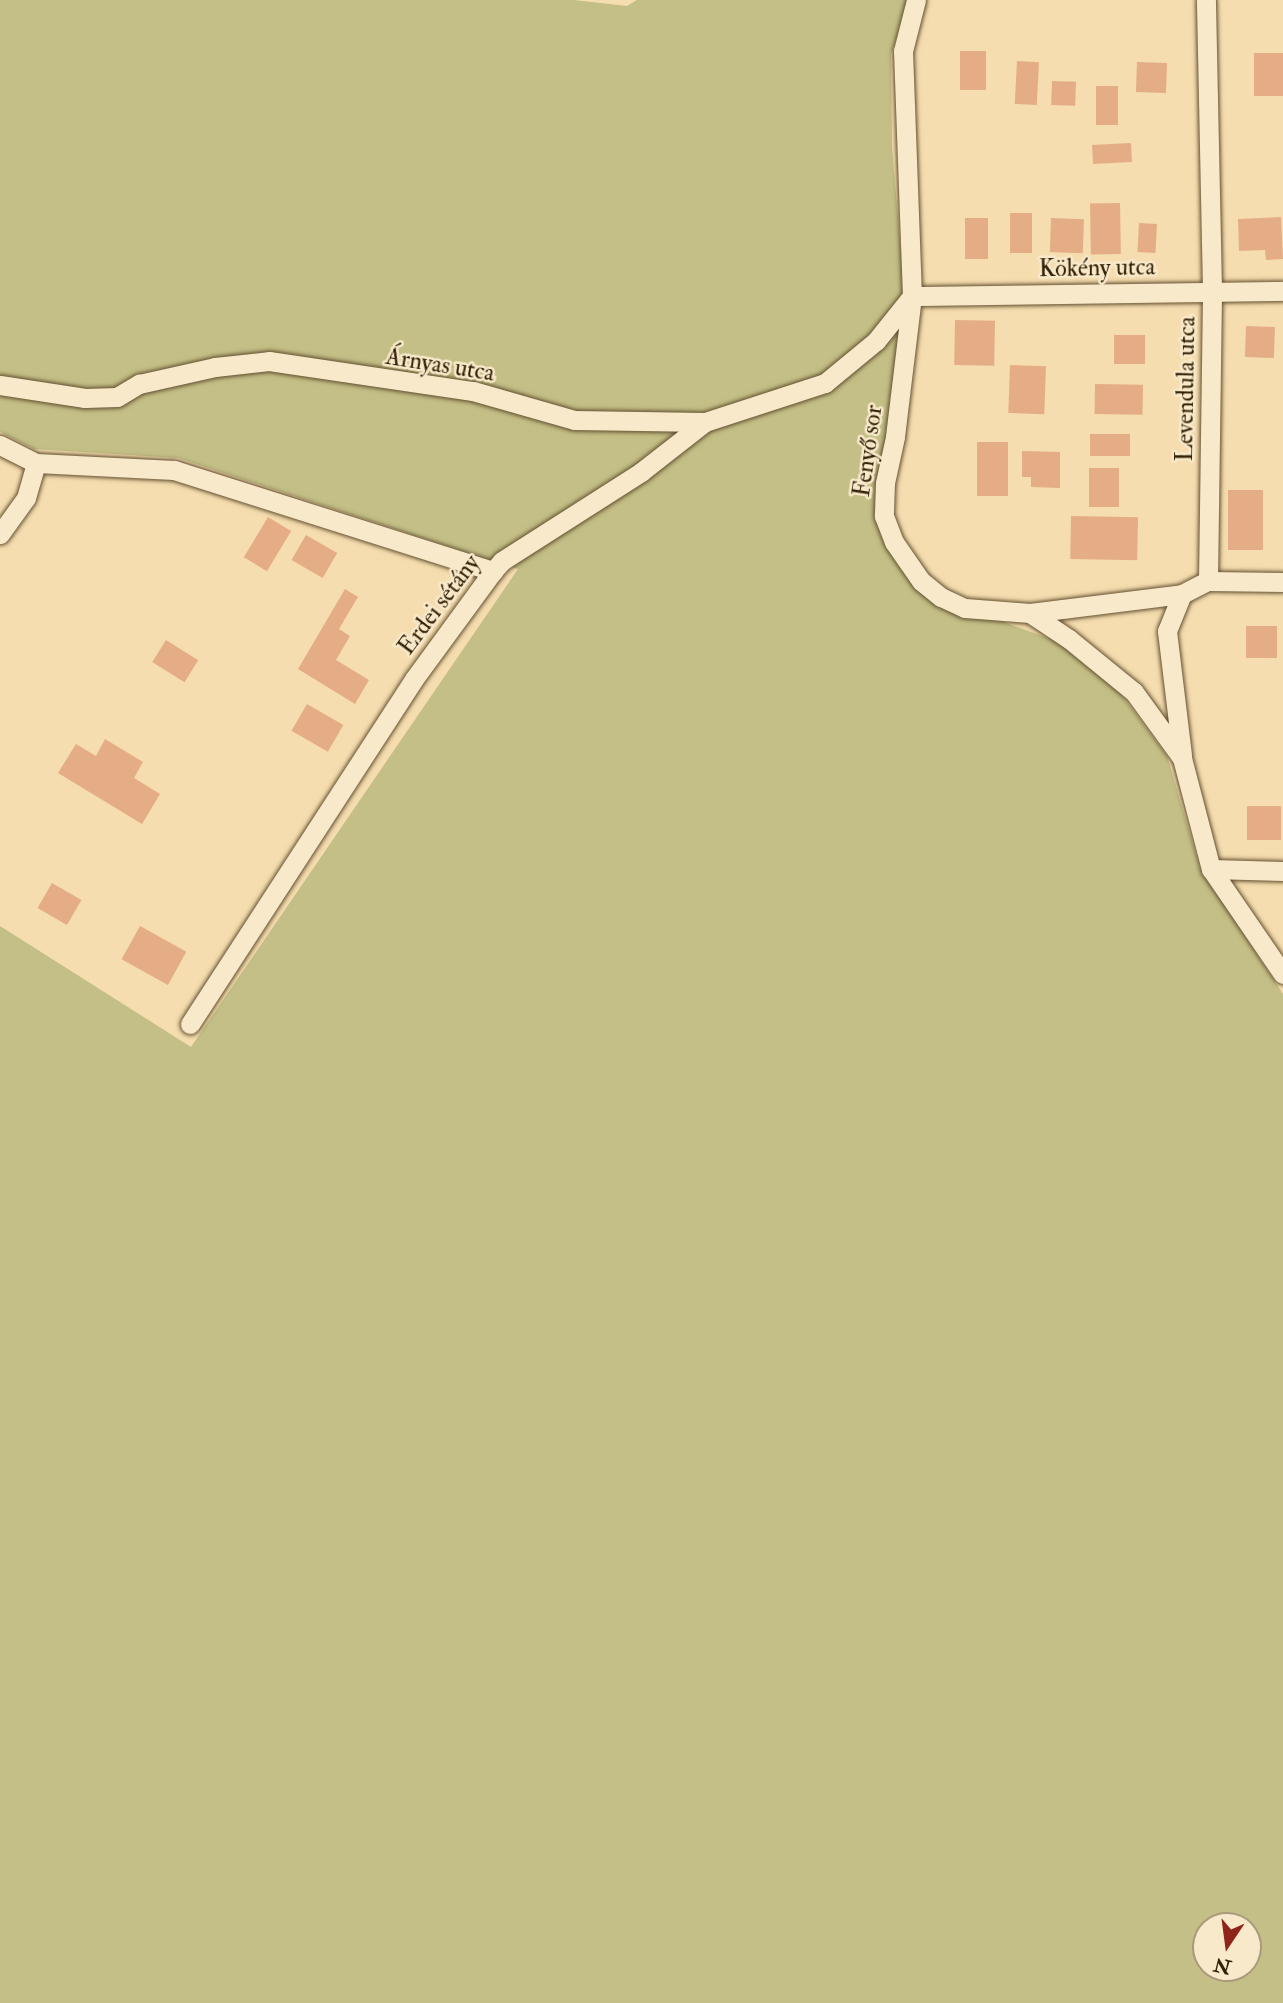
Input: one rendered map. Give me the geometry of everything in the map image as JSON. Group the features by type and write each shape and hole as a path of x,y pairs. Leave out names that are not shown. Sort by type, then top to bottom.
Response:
{"street":[{"name":"Fenyő sor","path":"916,0 903,51 912,296 895,436 885,482 884,516 894,542 921,581 941,597 964,608 1030,613 1069,639 1134,692 1182,758 1211,869 1283,974"},
{"name":"Levendula utca","path":"1206,0 1212,290 1208,582"},
{"name":"Kökény utca","path":"912,296 1283,291"},
{"name":"Erdei sétány","path":"190,1024 414,679 502,561 641,472 705,422 825,383 876,341 912,296"},
{"name":"Árnyas utca","path":"0,385 85,398 117,397 139,384 215,367 269,361 473,391 574,420 705,422"},
{"path":"0,445 36,463 174,470 493,571"},
{"path":"0,534 26,498 36,463"},
{"path":"1030,613 1182,594 1208,582 1283,582"},
{"path":"1182,594 1167,631 1182,758"},
{"path":"1211,869 1283,871"}],"shaded area":[{"path":"0,0 574,0 627,6 637,0 911,0 891,54 892,147 908,337 890,514 917,574 965,608 1073,647 1118,690 1167,756 1200,868 1283,994 1283,2003 0,2003 0,926 191,1047 518,569 178,458 34,449 0,432"}],"building":[{"path":"960,51 986,51 986,90 960,90"},
{"path":"1254,53 1283,53 1283,96 1254,96"},
{"path":"1017,61 1039,62 1037,105 1015,104"},
{"path":"1137,62 1167,63 1166,93 1136,92"},
{"path":"1052,81 1076,82 1075,106 1051,105"},
{"path":"1096,86 1118,86 1118,125 1096,125"},
{"path":"1131,143 1132,162 1093,164 1092,145"},
{"path":"1120,203 1121,254 1091,255 1090,204"},
{"path":"1010,213 1032,213 1032,253 1010,253"},
{"path":"1281,217 1283,259 1266,260 1265,250 1239,251 1238,219"},
{"path":"965,218 988,218 988,259 965,259"},
{"path":"1051,218 1084,219 1083,253 1050,252"},
{"path":"1139,223 1157,224 1155,253 1137,252"},
{"path":"955,320 995,321 994,366 954,365"},
{"path":"1246,326 1275,327 1274,358 1245,357"},
{"path":"1114,335 1145,335 1145,364 1114,364"},
{"path":"1010,365 1046,366 1044,414 1008,413"},
{"path":"1095,384 1143,385 1142,415 1094,414"},
{"path":"1090,434 1130,434 1130,456 1090,456"},
{"path":"977,442 1008,442 1008,496 977,496"},
{"path":"1022,451 1060,452 1060,488 1031,487 1031,477 1022,477"},
{"path":"1089,468 1119,468 1119,507 1089,507"},
{"path":"1228,490 1263,490 1263,550 1228,550"},
{"path":"1071,516 1138,517 1137,560 1070,559"},
{"path":"268,517 291,531 267,571 244,557"},
{"path":"306,535 337,553 323,578 292,560"},
{"path":"345,589 358,597 339,629 350,636 336,660 369,680 355,704 298,669"},
{"path":"1246,626 1277,626 1277,658 1246,658"},
{"path":"166,640 198,660 184,682 152,662"},
{"path":"307,704 343,725 328,752 292,731"},
{"path":"105,739 143,762 134,778 160,794 142,824 58,773 76,744 96,756"},
{"path":"1247,806 1281,806 1281,840 1247,840"},
{"path":"52,883 81,900 67,925 38,908"},
{"path":"140,926 186,952 168,985 122,959"}]}
